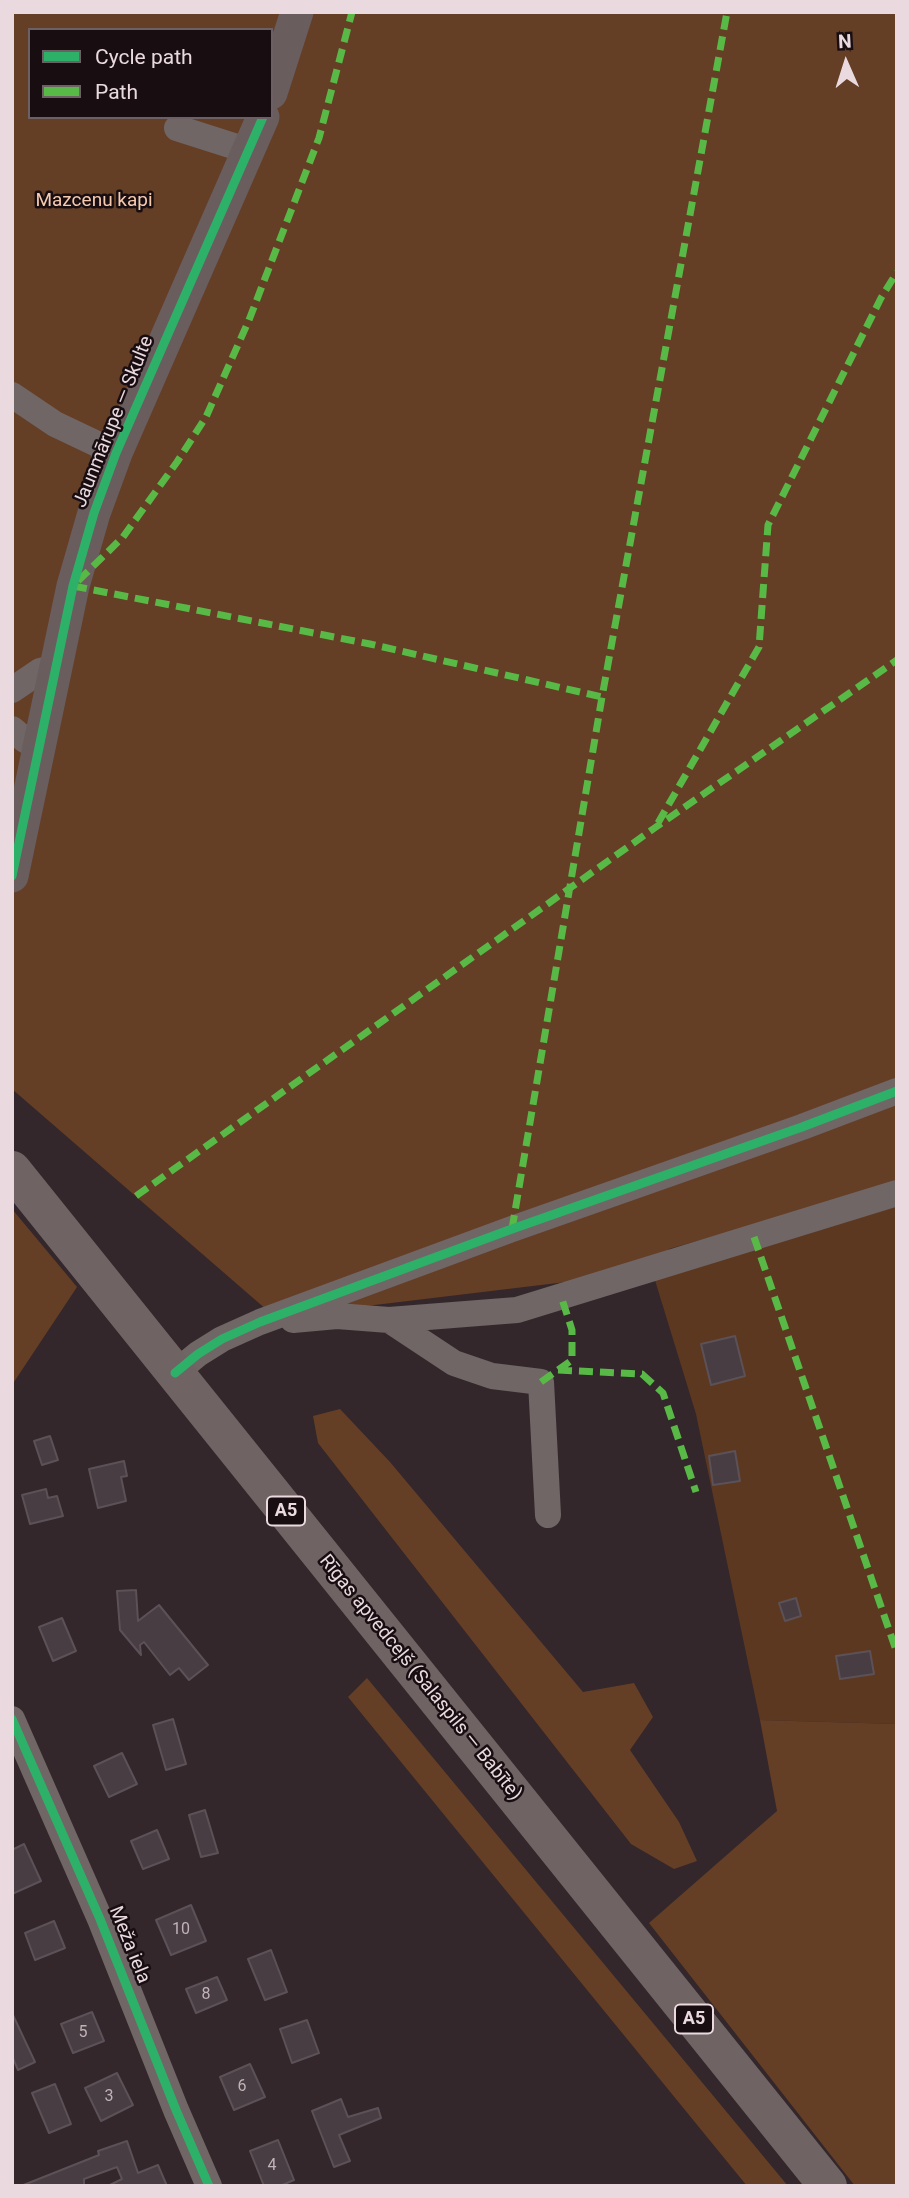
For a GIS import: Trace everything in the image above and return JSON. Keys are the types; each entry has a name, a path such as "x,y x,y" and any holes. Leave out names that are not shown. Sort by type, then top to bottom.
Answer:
{"highway":[{"name":"Rīgas apvedceļš (Salaspils — Babīte)","path":"12,1170 828,2186"}],"main road":[{"path":"273,87 297,12"},
{"name":"Jaunmārupe — Skulte","path":"12,876 25,738 55,667 73,586 94,513 116,453 262,119"}],"street":[{"path":"177,128 248,151"},
{"path":"12,395 55,424 116,453"},
{"path":"12,690 40,671 55,667"},
{"path":"175,1373 222,1339 260,1322 897,1091"},
{"path":"260,1322 337,1316 389,1320 517,1310 897,1193"},
{"path":"389,1320 454,1363 492,1376 541,1382 548,1515"},
{"name":"Meža iela","path":"12,1719 100,1919 209,2186"}],"shaded area":[{"path":"897,1193 897,1724 760,1720 696,1414 654,1277"}],"green space":[{"name":"Mazcenu kapi","path":"12,12 897,12 897,1184 669,1249 649,1272 275,1317 12,1089"},
{"path":"12,1209 77,1287 12,1385"},
{"path":"340,1409 390,1462 583,1692 634,1683 653,1717 630,1750 679,1822 697,1861 674,1869 631,1844 318,1443 313,1416"},
{"path":"367,1678 788,2186 747,2186 348,1697"},
{"path":"760,1720 897,1724 897,2186 855,2186 649,1923 777,1811"}],"building":[{"path":"735,1336 745,1376 711,1385 701,1344"},
{"path":"50,1436 58,1460 42,1465 34,1441"},
{"path":"735,1451 740,1481 713,1485 709,1456"},
{"path":"124,1461 127,1476 121,1477 126,1501 98,1508 89,1469"},
{"path":"46,1489 48,1498 57,1496 63,1516 30,1524 22,1495"},
{"path":"136,1590 138,1621 159,1605 208,1665 189,1680 179,1668 170,1675 144,1642 140,1645 141,1655 120,1630 117,1591"},
{"path":"796,1598 801,1616 785,1621 779,1603"},
{"path":"62,1618 76,1651 53,1661 39,1627"},
{"path":"870,1651 874,1674 840,1679 836,1656"},
{"path":"173,1719 186,1764 166,1770 153,1725"},
{"path":"122,1753 137,1784 109,1797 94,1766"},
{"path":"205,1810 218,1853 201,1857 189,1815"},
{"path":"157,1830 169,1859 143,1869 131,1841"},
{"path":"24,1844 41,1881 12,1894 12,1850"},
{"path":"191,1905 206,1941 171,1955 156,1920"},
{"path":"54,1921 65,1948 35,1960 25,1933"},
{"path":"271,1950 287,1992 265,2000 248,1959"},
{"path":"217,1977 227,2000 196,2013 186,1989"},
{"path":"92,2012 104,2041 73,2053 61,2024"},
{"path":"12,2013 35,2062 18,2070 12,2056"},
{"path":"307,2020 319,2053 292,2063 280,2029"},
{"path":"250,2064 265,2097 234,2110 220,2077"},
{"path":"117,2073 133,2105 101,2121 85,2088"},
{"path":"55,2084 71,2124 49,2133 32,2093"},
{"path":"341,2099 348,2117 378,2108 381,2118 339,2135 350,2161 334,2167 312,2111"},
{"path":"278,2140 294,2180 280,2186 264,2186 250,2151"},
{"path":"127,2141 138,2173 158,2165 167,2186 108,2186 122,2179 117,2167 84,2179 84,2186 21,2186 99,2155 98,2151"}],"marked path":[{"path":"78,581 123,537 206,417 249,320 319,138 352,12"},
{"path":"512,1229 602,697 727,12"},
{"path":"658,823 759,647 768,525 881,298 897,272"},
{"path":"73,586 370,644 602,697"},
{"path":"136,1196 656,827 897,660"},
{"path":"754,1237 897,1653"},
{"path":"541,1382 572,1360 572,1330 561,1296"},
{"path":"558,1370 642,1374 663,1393 696,1492"}],"cycle path":[{"path":"12,876 73,586 94,513 116,453 262,119"},
{"path":"175,1373 222,1339 260,1322 897,1091"},
{"path":"12,1719 100,1919 209,2186"}]}
